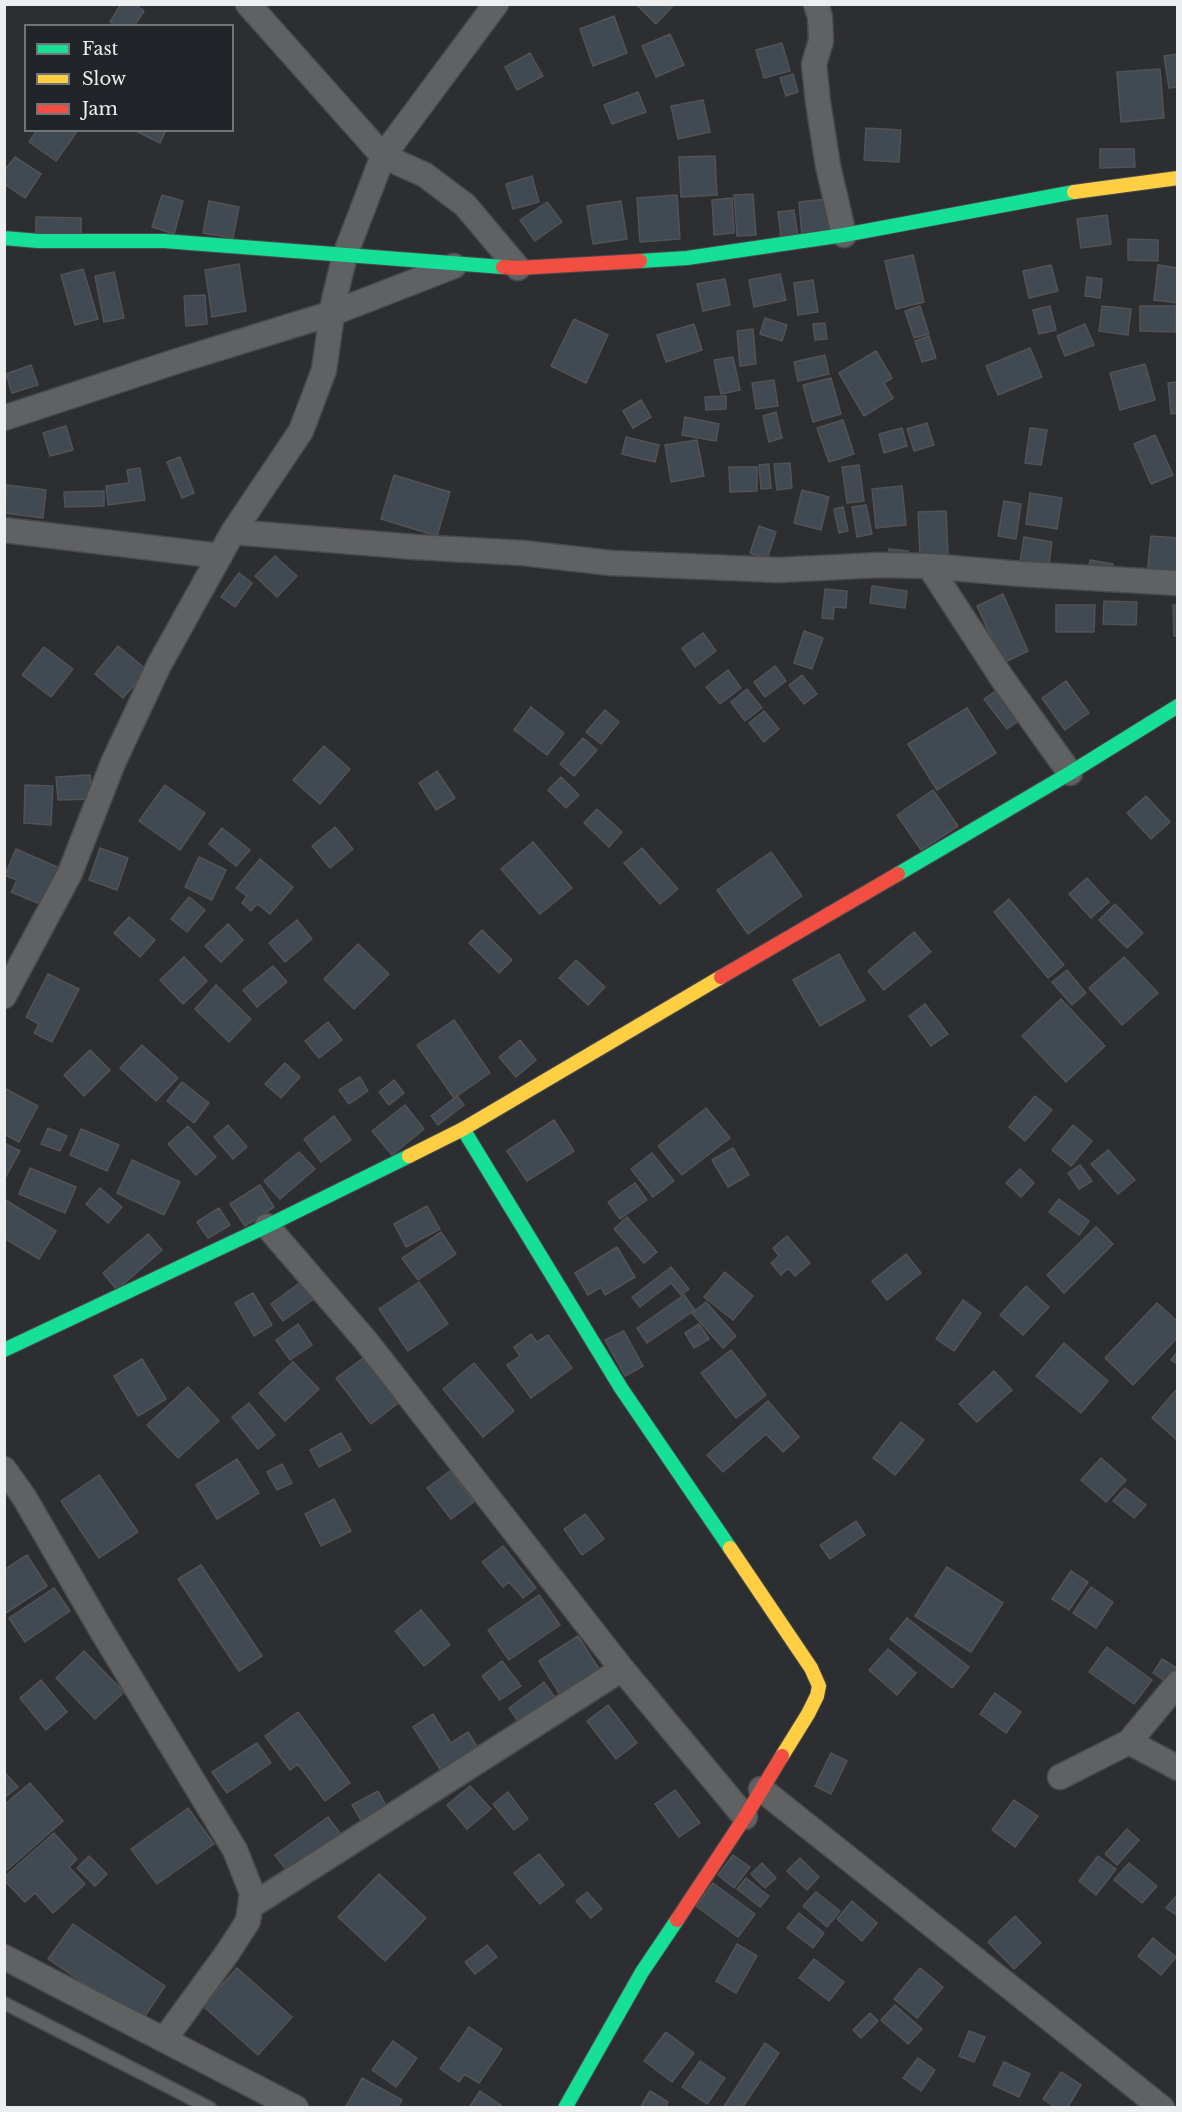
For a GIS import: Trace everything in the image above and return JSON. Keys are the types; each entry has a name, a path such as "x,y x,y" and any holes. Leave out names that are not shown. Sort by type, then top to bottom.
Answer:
{"street":[{"path":"248,4 383,156 425,176 465,205 518,268"},
{"path":"4,996 70,873 113,763 159,665 233,532 301,431 324,370 345,255 383,156 496,4"},
{"path":"816,4 820,17 821,41 814,64 818,102 828,166 844,235"},
{"path":"4,238 38,241 164,240 518,268 687,258 844,235 1102,188 1178,178"},
{"path":"4,418 333,313 459,264"},
{"path":"4,530 220,556"},
{"path":"233,532 415,547 523,553 611,563 778,570 880,565 929,566 1178,583"},
{"path":"929,566 1002,678 1070,773"},
{"path":"4,1350 267,1226 464,1129 1070,773 1178,706"},
{"path":"464,1129 621,1388 817,1678 819,1686 817,1696 745,1817 642,1972 565,2108"},
{"path":"267,1226 366,1341 622,1669 745,1817"},
{"path":"4,1469 24,1497 103,1633 235,1850 252,1893 248,1921 164,2040"},
{"path":"251,1906 622,1669"},
{"path":"1060,1777 1129,1742 1178,1683"},
{"path":"1129,1742 1178,1768"},
{"path":"761,1789 1162,2108"},
{"path":"4,1957 296,2108"}],"lane":[{"path":"4,2003 210,2108"}],"building":[{"path":"121,4 135,4 144,11 135,24 110,22"},
{"path":"636,4 669,4 672,7 656,24"},
{"path":"614,16 627,53 593,66 580,29"},
{"path":"670,34 684,65 656,77 642,46"},
{"path":"782,43 790,71 764,78 756,50"},
{"path":"530,53 543,76 517,90 505,67"},
{"path":"1178,54 1178,87 1169,88 1164,56"},
{"path":"1160,69 1164,118 1121,122 1117,72"},
{"path":"793,74 798,92 786,96 780,78"},
{"path":"638,92 646,112 612,124 604,105"},
{"path":"703,100 710,132 678,139 671,106"},
{"path":"866,128 901,130 899,162 864,160"},
{"path":"36,132 76,133 56,161 29,142"},
{"path":"138,132 165,132 160,143"},
{"path":"1100,149 1134,149 1135,167 1100,168"},
{"path":"715,156 717,195 681,197 679,157"},
{"path":"15,157 41,174 25,198 4,184 4,171"},
{"path":"532,176 539,202 513,209 506,184"},
{"path":"753,194 756,235 737,236 734,195"},
{"path":"162,195 183,201 174,234 152,227"},
{"path":"677,195 680,239 640,242 637,198"},
{"path":"732,198 734,233 714,235 712,200"},
{"path":"827,199 830,234 802,236 799,202"},
{"path":"209,201 239,207 233,238 203,233"},
{"path":"621,201 627,239 593,244 587,206"},
{"path":"547,202 562,222 535,241 520,220"},
{"path":"794,210 798,237 781,239 778,212"},
{"path":"1107,215 1111,244 1081,248 1077,219"},
{"path":"36,217 81,218 81,237 36,236"},
{"path":"1128,239 1158,240 1158,261 1128,260"},
{"path":"913,255 924,302 896,309 885,261"},
{"path":"239,264 246,311 212,317 205,270"},
{"path":"1051,265 1058,291 1029,298 1023,271"},
{"path":"1158,265 1178,268 1178,303 1154,300"},
{"path":"83,269 98,319 75,325 61,275"},
{"path":"114,272 124,318 104,322 95,276"},
{"path":"780,274 786,300 754,307 749,280"},
{"path":"1087,277 1102,279 1100,298 1085,296"},
{"path":"725,279 730,305 703,311 697,284"},
{"path":"813,280 818,312 798,315 794,283"},
{"path":"205,295 207,324 186,326 184,296"},
{"path":"920,306 929,334 914,338 905,311"},
{"path":"1050,306 1056,330 1039,334 1033,310"},
{"path":"1102,306 1131,309 1128,335 1099,331"},
{"path":"1140,306 1176,306 1176,332 1140,331"},
{"path":"765,318 787,325 782,341 760,334"},
{"path":"574,319 608,335 586,383 551,366"},
{"path":"825,323 827,339 815,340 813,324"},
{"path":"694,324 702,350 666,362 657,335"},
{"path":"1085,324 1094,345 1065,356 1057,336"},
{"path":"753,329 756,364 740,366 737,331"},
{"path":"929,336 936,358 922,362 915,341"},
{"path":"1030,348 1042,377 998,395 986,366"},
{"path":"876,351 892,378 884,383 893,398 864,416 839,373"},
{"path":"825,355 829,374 798,381 794,362"},
{"path":"733,357 740,390 721,394 714,360"},
{"path":"1145,364 1155,400 1120,410 1110,373"},
{"path":"31,365 38,385 12,393 6,374"},
{"path":"831,378 841,414 813,422 803,385"},
{"path":"774,380 778,406 756,409 752,383"},
{"path":"1178,382 1178,413 1171,414 1168,383"},
{"path":"726,396 726,409 706,410 705,397"},
{"path":"641,400 651,417 633,428 623,411"},
{"path":"776,412 782,438 769,442 763,416"},
{"path":"685,417 719,424 716,441 682,435"},
{"path":"843,420 854,454 829,462 817,428"},
{"path":"927,423 934,445 914,451 907,429"},
{"path":"66,426 73,450 50,456 43,433"},
{"path":"902,428 907,446 884,453 879,434"},
{"path":"1030,428 1047,430 1041,465 1025,463"},
{"path":"1155,435 1173,475 1151,484 1134,444"},
{"path":"626,437 659,445 655,462 622,454"},
{"path":"697,440 704,476 671,482 665,445"},
{"path":"180,457 194,493 182,498 167,462"},
{"path":"790,463 792,488 777,490 774,464"},
{"path":"769,464 771,488 761,489 759,465"},
{"path":"859,465 864,501 847,503 842,467"},
{"path":"729,467 757,467 757,491 730,492"},
{"path":"140,468 145,500 108,505 106,486 129,483 127,470"},
{"path":"394,475 450,492 437,536 381,519"},
{"path":"7,485 46,490 43,518 4,513"},
{"path":"902,486 906,525 876,528 872,489"},
{"path":"802,490 829,497 821,530 794,523"},
{"path":"104,491 104,506 65,507 64,492"},
{"path":"1030,493 1062,498 1057,529 1026,524"},
{"path":"1004,501 1021,504 1016,539 998,536"},
{"path":"866,505 872,534 857,537 852,507"},
{"path":"843,507 848,531 839,533 834,509"},
{"path":"946,511 948,554 920,555 918,512"},
{"path":"759,526 776,532 767,559 750,553"},
{"path":"1151,536 1178,538 1178,578 1147,576"},
{"path":"1024,537 1052,542 1046,585 1017,581"},
{"path":"889,549 908,551 906,570 888,568"},
{"path":"275,556 297,576 277,597 255,576"},
{"path":"1090,560 1113,564 1109,587 1086,583"},
{"path":"239,573 252,583 235,607 221,597"},
{"path":"872,586 907,591 905,608 870,603"},
{"path":"825,589 847,591 846,608 834,607 833,619 822,618"},
{"path":"1003,594 1028,651 1003,663 977,606"},
{"path":"1104,601 1137,602 1136,625 1103,624"},
{"path":"1056,605 1095,605 1094,632 1056,632"},
{"path":"1173,605 1178,605 1178,636 1174,636"},
{"path":"804,631 823,638 812,669 794,663"},
{"path":"703,633 716,651 695,667 682,648"},
{"path":"118,646 147,670 123,698 95,674"},
{"path":"44,647 73,669 51,697 22,675"},
{"path":"775,666 786,681 765,697 754,682"},
{"path":"728,670 741,688 720,704 706,687"},
{"path":"802,675 817,694 804,704 789,685"},
{"path":"1066,681 1089,713 1065,730 1042,698"},
{"path":"747,689 762,708 745,721 731,702"},
{"path":"997,690 1020,720 1007,729 984,699"},
{"path":"531,707 564,733 547,755 514,730"},
{"path":"967,708 996,753 937,790 908,744"},
{"path":"605,710 619,722 601,744 586,732"},
{"path":"764,711 779,729 764,742 749,723"},
{"path":"583,738 597,750 574,776 560,764"},
{"path":"324,746 350,769 320,804 293,780"},
{"path":"437,771 455,798 436,810 419,783"},
{"path":"90,775 92,799 58,800 56,777"},
{"path":"561,777 579,795 566,808 548,790"},
{"path":"25,785 53,786 51,825 24,823"},
{"path":"165,785 205,813 180,850 139,821"},
{"path":"933,790 958,826 921,850 897,815"},
{"path":"1146,796 1170,822 1151,839 1127,813"},
{"path":"597,809 622,832 609,847 584,823"},
{"path":"335,827 353,849 330,868 312,846"},
{"path":"222,828 250,850 236,866 209,844"},
{"path":"533,842 572,888 540,914 501,869"},
{"path":"100,848 128,858 117,890 89,880"},
{"path":"642,848 678,889 660,904 624,863"},
{"path":"16,849 62,869 45,906 11,892 17,880 5,875"},
{"path":"771,852 802,896 748,934 717,890"},
{"path":"199,857 226,870 212,900 185,887"},
{"path":"260,859 293,887 270,914 257,904 251,911 242,903 247,896 236,888"},
{"path":"1087,878 1109,902 1091,918 1069,894"},
{"path":"189,897 205,910 187,932 171,919"},
{"path":"1009,899 1064,965 1048,978 994,912"},
{"path":"1115,904 1143,933 1127,948 1099,920"},
{"path":"129,917 155,940 140,957 114,933"},
{"path":"297,920 312,939 285,962 269,943"},
{"path":"228,924 243,940 221,962 205,946"},
{"path":"482,930 512,960 499,973 469,943"},
{"path":"914,932 931,952 884,990 868,971"},
{"path":"358,944 389,974 354,1009 324,979"},
{"path":"839,954 865,1000 820,1026 793,980"},
{"path":"184,957 207,981 183,1004 160,980"},
{"path":"1124,957 1158,993 1122,1025 1089,988"},
{"path":"576,960 605,987 588,1005 559,978"},
{"path":"273,966 287,982 257,1007 243,990"},
{"path":"1067,970 1086,993 1072,1005 1052,982"},
{"path":"48,974 79,989 52,1042 34,1033 39,1024 26,1017"},
{"path":"216,985 251,1019 229,1042 195,1009"},
{"path":"1061,999 1105,1046 1066,1082 1022,1036"},
{"path":"925,1004 948,1034 931,1046 909,1016"},
{"path":"454,1020 490,1073 454,1098 417,1045"},
{"path":"328,1022 342,1040 319,1058 305,1041"},
{"path":"520,1040 536,1060 516,1077 499,1057"},
{"path":"142,1045 178,1078 156,1101 120,1068"},
{"path":"90,1050 110,1070 84,1096 64,1075"},
{"path":"285,1063 300,1077 281,1098 265,1084"},
{"path":"360,1077 368,1091 349,1104 339,1090"},
{"path":"394,1080 404,1093 389,1105 379,1092"},
{"path":"182,1082 209,1103 194,1123 167,1101"},
{"path":"4,1088 38,1106 19,1142 4,1134"},
{"path":"457,1096 464,1105 438,1125 431,1116"},
{"path":"1035,1096 1052,1110 1025,1141 1009,1127"},
{"path":"405,1105 424,1129 392,1155 372,1131"},
{"path":"706,1108 730,1138 682,1175 658,1146"},
{"path":"334,1116 351,1140 321,1162 304,1139"},
{"path":"554,1120 574,1151 527,1181 507,1151"},
{"path":"228,1125 247,1147 233,1159 214,1137"},
{"path":"1073,1125 1092,1141 1071,1166 1052,1150"},
{"path":"188,1126 216,1157 196,1175 168,1144"},
{"path":"48,1128 67,1136 60,1151 41,1144"},
{"path":"81,1129 119,1145 107,1171 70,1155"},
{"path":"4,1143 20,1151 4,1180"},
{"path":"733,1148 749,1175 728,1187 712,1160"},
{"path":"1108,1150 1135,1180 1118,1194 1091,1164"},
{"path":"299,1152 315,1169 280,1199 264,1181"},
{"path":"652,1153 674,1181 653,1197 631,1169"},
{"path":"132,1160 180,1182 164,1215 117,1193"},
{"path":"1080,1165 1092,1181 1079,1189 1068,1173"},
{"path":"30,1168 76,1187 65,1213 19,1194"},
{"path":"1020,1169 1034,1183 1021,1197 1006,1183"},
{"path":"635,1183 647,1200 620,1219 608,1202"},
{"path":"260,1185 274,1207 245,1226 230,1204"},
{"path":"100,1188 122,1207 108,1223 86,1204"},
{"path":"4,1199 56,1231 39,1259 4,1238"},
{"path":"1059,1199 1089,1221 1079,1235 1049,1212"},
{"path":"427,1206 440,1229 406,1247 394,1224"},
{"path":"219,1208 230,1225 208,1238 197,1222"},
{"path":"627,1217 657,1252 644,1263 614,1229"},
{"path":"1096,1227 1113,1244 1064,1293 1047,1275"},
{"path":"441,1232 456,1254 418,1280 402,1258"},
{"path":"148,1234 162,1250 117,1290 103,1273"},
{"path":"787,1236 810,1263 795,1276 788,1268 781,1275 771,1263 779,1256 773,1248"},
{"path":"617,1247 635,1277 605,1295 601,1287 588,1295 575,1273"},
{"path":"906,1254 921,1273 887,1300 872,1281"},
{"path":"671,1267 689,1289 681,1295 671,1283 640,1307 632,1297"},
{"path":"725,1272 753,1296 733,1320 704,1297"},
{"path":"302,1281 315,1298 283,1321 271,1304"},
{"path":"419,1282 448,1324 408,1351 379,1309"},
{"path":"1026,1286 1049,1307 1023,1335 1000,1315"},
{"path":"253,1293 272,1325 254,1336 235,1303"},
{"path":"684,1295 695,1310 647,1343 637,1328"},
{"path":"963,1300 981,1313 954,1351 936,1339"},
{"path":"706,1302 736,1336 723,1348 692,1313"},
{"path":"1157,1303 1178,1322 1178,1337 1133,1385 1105,1358"},
{"path":"298,1324 312,1345 290,1360 276,1340"},
{"path":"699,1324 709,1339 694,1348 685,1333"},
{"path":"624,1331 643,1366 625,1376 605,1340"},
{"path":"531,1334 537,1342 548,1335 572,1368 531,1398 507,1365 520,1356 514,1347"},
{"path":"1064,1343 1108,1381 1081,1413 1036,1376"},
{"path":"731,1350 766,1395 736,1418 701,1373"},
{"path":"1178,1351 1178,1364 1171,1360"},
{"path":"366,1356 401,1401 371,1424 336,1378"},
{"path":"142,1359 166,1399 138,1416 114,1376"},
{"path":"293,1362 319,1389 285,1421 259,1393"},
{"path":"474,1363 514,1411 483,1437 443,1389"},
{"path":"994,1371 1012,1390 977,1422 959,1404"},
{"path":"188,1387 219,1421 178,1458 147,1425"},
{"path":"1176,1390 1178,1391 1177,1440 1152,1418"},
{"path":"768,1401 799,1437 783,1452 766,1434 723,1472 707,1455"},
{"path":"249,1403 275,1435 258,1449 232,1417"},
{"path":"901,1422 924,1440 895,1475 873,1458"},
{"path":"341,1433 351,1450 319,1467 310,1450"},
{"path":"1101,1458 1126,1480 1106,1502 1081,1480"},
{"path":"237,1459 259,1493 217,1519 196,1485"},
{"path":"282,1464 292,1483 277,1490 267,1472"},
{"path":"450,1471 474,1502 451,1519 427,1488"},
{"path":"99,1475 138,1532 99,1558 61,1501"},
{"path":"1125,1488 1146,1505 1134,1518 1113,1501"},
{"path":"334,1499 351,1531 321,1546 305,1514"},
{"path":"585,1514 604,1539 582,1555 564,1529"},
{"path":"856,1521 865,1535 830,1559 820,1545"},
{"path":"503,1546 536,1588 523,1598 509,1582 503,1587 482,1562"},
{"path":"27,1555 47,1586 4,1614 4,1570"},
{"path":"201,1565 262,1656 239,1671 178,1579"},
{"path":"947,1567 1003,1603 971,1652 915,1616"},
{"path":"1071,1571 1088,1582 1069,1610 1052,1599"},
{"path":"1091,1587 1113,1602 1096,1628 1073,1613"},
{"path":"54,1588 70,1611 25,1642 9,1618"},
{"path":"539,1595 560,1625 509,1660 488,1630"},
{"path":"421,1610 450,1645 424,1666 395,1631"},
{"path":"907,1618 969,1667 952,1688 890,1639"},
{"path":"578,1636 603,1675 563,1699 539,1661"},
{"path":"1107,1647 1152,1680 1134,1704 1089,1672"},
{"path":"888,1649 916,1673 897,1695 869,1670"},
{"path":"84,1651 124,1692 95,1719 56,1678"},
{"path":"1162,1659 1178,1669 1178,1690 1153,1673"},
{"path":"502,1661 521,1686 500,1700 482,1676"},
{"path":"41,1680 67,1712 46,1730 20,1698"},
{"path":"544,1682 558,1702 522,1727 509,1708"},
{"path":"995,1693 1021,1712 1006,1733 980,1714"},
{"path":"608,1705 637,1743 616,1759 587,1721"},
{"path":"298,1712 350,1783 325,1801 298,1764 290,1770 265,1736"},
{"path":"433,1714 451,1743 468,1732 481,1753 444,1775 413,1727"},
{"path":"257,1743 271,1763 227,1793 212,1772"},
{"path":"831,1753 847,1761 831,1794 815,1786"},
{"path":"6,1774 18,1787 4,1798 4,1776"},
{"path":"30,1783 63,1821 7,1870 4,1867 4,1805"},
{"path":"470,1786 491,1809 467,1829 447,1805"},
{"path":"675,1790 700,1823 679,1837 655,1804"},
{"path":"378,1791 389,1811 364,1825 352,1805"},
{"path":"508,1792 528,1819 514,1830 493,1804"},
{"path":"1014,1800 1038,1816 1015,1847 992,1830"},
{"path":"188,1808 214,1844 157,1884 131,1849"},
{"path":"328,1817 342,1836 290,1875 275,1855"},
{"path":"1127,1829 1139,1840 1117,1865 1105,1854"},
{"path":"54,1833 77,1859 69,1867 85,1884 53,1913 35,1893 25,1902 4,1880 4,1877"},
{"path":"539,1854 564,1885 540,1904 514,1873"},
{"path":"733,1855 750,1867 734,1888 718,1875"},
{"path":"89,1856 107,1874 95,1886 77,1868"},
{"path":"1098,1856 1116,1869 1096,1895 1079,1881"},
{"path":"800,1858 819,1877 807,1890 787,1871"},
{"path":"762,1863 776,1878 765,1888 751,1874"},
{"path":"1129,1863 1157,1886 1142,1903 1114,1880"},
{"path":"379,1874 426,1918 385,1961 338,1917"},
{"path":"746,1878 769,1896 760,1907 737,1889"},
{"path":"713,1883 755,1914 738,1937 696,1906"},
{"path":"587,1892 602,1909 591,1918 576,1901"},
{"path":"816,1892 840,1911 827,1927 803,1906"},
{"path":"1178,1894 1178,1916 1166,1908"},
{"path":"852,1901 877,1923 862,1941 837,1919"},
{"path":"799,1913 824,1933 813,1948 787,1928"},
{"path":"1015,1916 1041,1943 1014,1969 988,1942"},
{"path":"73,1924 165,1986 141,2022 48,1959"},
{"path":"1153,1938 1176,1957 1161,1975 1138,1956"},
{"path":"737,1944 757,1956 736,1993 716,1981"},
{"path":"487,1945 497,1957 475,1974 465,1962"},
{"path":"814,1959 844,1982 829,2001 799,1978"},
{"path":"237,1968 292,2017 258,2055 203,2006"},
{"path":"920,1968 943,1987 917,2018 894,1999"},
{"path":"895,2005 922,2029 908,2044 881,2020"},
{"path":"870,2013 878,2021 861,2038 853,2030"},
{"path":"469,2027 502,2049 479,2083 464,2074 459,2082 440,2069"},
{"path":"969,2031 985,2037 974,2062 959,2056"},
{"path":"666,2032 694,2053 672,2082 644,2061"},
{"path":"393,2041 417,2058 396,2087 372,2070"},
{"path":"765,2043 779,2053 742,2108 723,2108"},
{"path":"918,2058 935,2070 921,2091 903,2078"},
{"path":"700,2061 725,2078 707,2104 682,2087"},
{"path":"1004,2062 1030,2074 1019,2097 993,2085"},
{"path":"1061,2072 1081,2085 1067,2108 1056,2108 1043,2099"},
{"path":"362,2078 402,2100 398,2108 345,2108"},
{"path":"480,2091 501,2105 499,2108 469,2108"},
{"path":"650,2091 668,2102 665,2108 640,2108"}],"traffic: fast":[{"path":"640,261 687,258 844,235 1074,192"},
{"path":"4,238 38,241 164,241 503,267"},
{"path":"898,874 1070,773 1178,706"},
{"path":"463,1129 621,1388 730,1548"},
{"path":"4,1350 409,1156"},
{"path":"565,2108 642,1972 677,1920"}],"traffic: slow":[{"path":"1074,192 1178,178"},
{"path":"409,1156 463,1129 721,977"},
{"path":"730,1548 811,1668 819,1686 808,1714 782,1756"}],"traffic: jam":[{"path":"503,267 640,261"},
{"path":"721,977 898,874"},
{"path":"677,1920 782,1756"}]}
